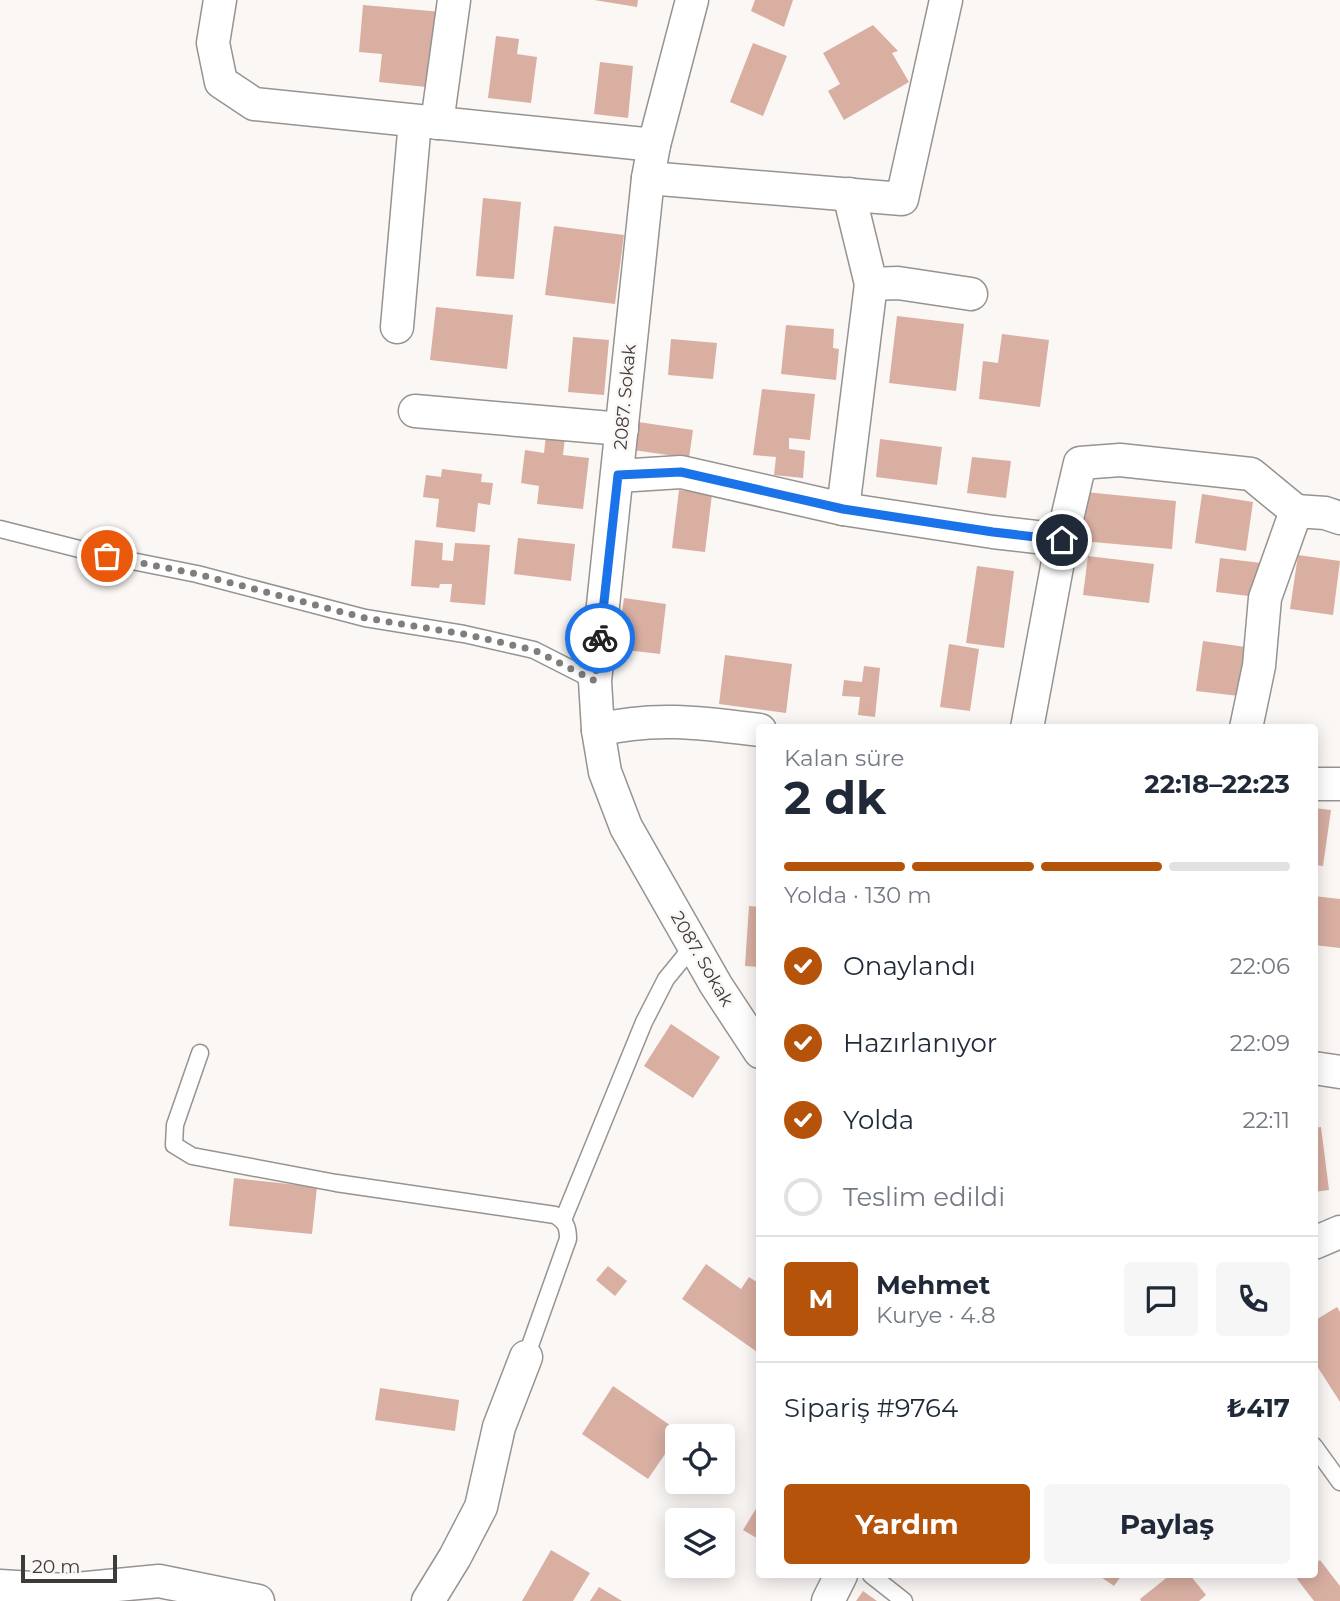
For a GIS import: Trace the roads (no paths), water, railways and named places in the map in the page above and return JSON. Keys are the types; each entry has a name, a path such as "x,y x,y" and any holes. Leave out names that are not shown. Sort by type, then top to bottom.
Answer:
{"street":[{"path":"220,0 213,43 220,82 254,104 654,145"},
{"path":"397,327 426,122 454,0"},
{"name":"2087. Sokak","path":"692,0 648,178 595,681 604,772 626,827 693,946 756,1046"},
{"path":"648,178 902,199 946,0"},
{"path":"843,509 872,284 849,194"},
{"path":"872,284 898,283 971,294"},
{"path":"415,411 622,429"},
{"path":"1028,724 1062,540 1080,463 1120,460 1251,474 1296,511 1325,513 1340,518"},
{"path":"618,475 681,472 843,509 1062,540"},
{"path":"1247,724 1259,666 1265,598 1296,511"},
{"path":"598,730 627,723 684,720 756,729"},
{"path":"1318,784 1340,785"},
{"path":"1318,1069 1340,1072"},
{"path":"1318,1241 1340,1232"},
{"path":"428,1601 481,1507 499,1427 526,1357"},
{"path":"828,1601 840,1578"},
{"path":"0,1586 162,1591 258,1601"}],"lane":[{"path":"0,529 107,556 223,580 365,618 464,634 534,650 595,681"},
{"path":"563,1220 644,1022 666,979 693,946"},
{"path":"200,1053 175,1125 174,1145 192,1156 336,1183 555,1215 563,1220 568,1226 569,1239 526,1357"},
{"path":"1318,1452 1340,1482"},
{"path":"875,1578 904,1601"}]}
